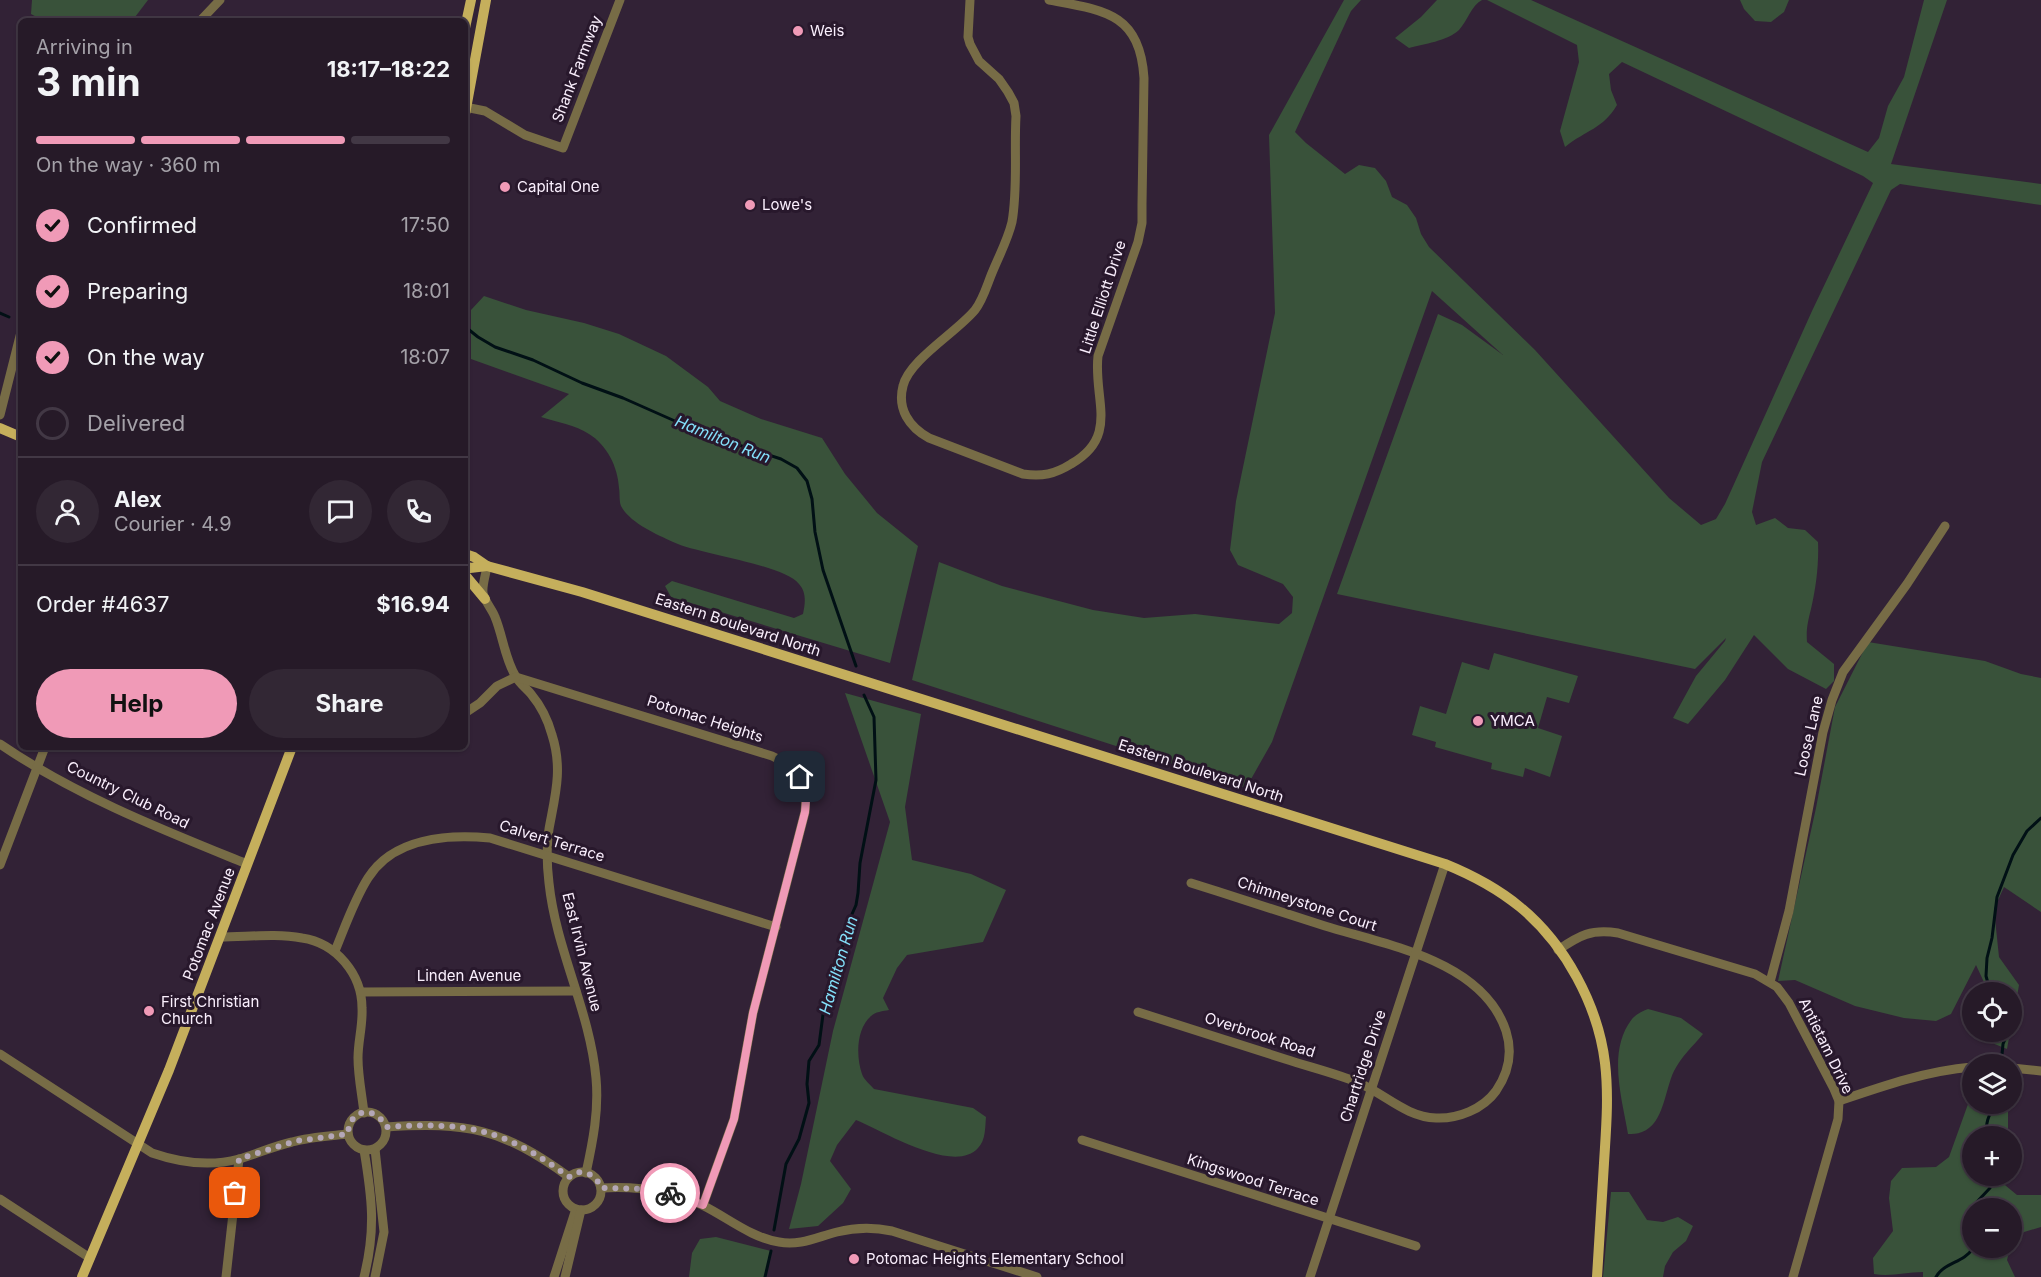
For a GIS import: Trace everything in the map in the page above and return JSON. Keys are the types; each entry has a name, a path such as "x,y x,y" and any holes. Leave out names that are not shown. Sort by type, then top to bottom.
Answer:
{"main road":[{"path":"467,18 471,0"},
{"path":"468,94 486,0"},
{"path":"0,428 18,436"},
{"name":"Eastern Boulevard North","path":"468,555 487,566 582,592 1445,864 1495,889 1520,907 1544,931 1575,973 1589,1003 1599,1033 1605,1062 1607,1112 1597,1277"},
{"name":"Eastern Boulevard North","path":"468,567 487,566"},
{"path":"468,579 485,599"},
{"name":"Potomac Avenue","path":"82,1277 138,1144 291,750"}],"street":[{"path":"203,18 220,0"},
{"name":"Shank Farmway","path":"468,110 485,111 525,135 563,148 620,0"},
{"name":"Little Elliott Drive","path":"970,0 969,44 979,61 999,79 1014,103 1016,116 1014,207 1011,223 980,302 968,317 912,369 903,383 902,406 910,424 929,438 1023,474 1038,476 1060,471 1077,461 1096,443 1101,424 1096,370 1098,356 1138,242 1142,223 1144,78 1143,61 1135,39 1128,28 1106,12 1049,0"},
{"path":"0,415 18,344"},
{"name":"Loose Lane","path":"1770,982 1789,912 1821,743 1832,700 1843,672 1908,584 1945,526"},
{"path":"468,711 497,686 516,677 495,617 485,599 483,591 487,566"},
{"name":"East Irvin Avenue","path":"516,677 544,713 557,756 556,800 549,830 547,855 549,886 596,1077 597,1113 594,1140 586,1173"},
{"name":"Potomac Heights","path":"516,677 772,756 793,768 804,788 806,800 753,1013 734,1119 703,1205"},
{"name":"Country Club Road","path":"0,744 37,767 131,815 248,864"},
{"path":"0,865 44,750"},
{"name":"Calvert Terrace","path":"335,951 359,895 379,865 393,853 410,845 449,837 490,838 776,927"},
{"name":"Chartridge Drive","path":"1310,1277 1445,864"},
{"name":"Chimneystone Court","path":"1191,883 1414,954"},
{"name":"Antietam Drive","path":"1558,950 1589,932 1618,933 1743,971 1770,982 1784,994 1839,1101 1839,1119 1793,1277"},
{"path":"220,937 305,938 335,951 346,963 361,992 363,1010 358,1059 364,1113"},
{"path":"1371,1089 1405,1110 1421,1116 1451,1117 1465,1114 1492,1095 1508,1069 1510,1053 1508,1037 1503,1021 1494,1006 1466,978 1451,969 1414,954"},
{"name":"Linden Avenue","path":"361,992 576,991"},
{"name":"Overbrook Road","path":"1138,1012 1359,1083 1371,1089"},
{"path":"0,1054 152,1153 185,1162 202,1164 239,1159 296,1141 348,1134"},
{"path":"1839,1101 1906,1078 1962,1068"},
{"path":"2022,1069 2041,1071"},
{"path":"364,1113 377,1115 386,1127 386,1136 382,1144 375,1149 357,1148 351,1142 348,1134 351,1120 364,1113"},
{"path":"386,1127 445,1125 492,1133 541,1157 569,1177"},
{"name":"Kingswood Terrace","path":"1082,1140 1416,1246"},
{"path":"375,1149 384,1232 375,1277"},
{"path":"364,1150 373,1214 370,1248 364,1277"},
{"path":"226,1277 239,1159"},
{"path":"586,1173 598,1181 601,1188 600,1196 596,1204 589,1209 578,1210 570,1206 563,1195 563,1189 569,1177 586,1173"},
{"path":"601,1188 649,1189 669,1193 703,1205 729,1221 777,1242 794,1243 835,1232 874,1227 1037,1277"},
{"path":"0,1199 90,1258"},
{"path":"554,1277 578,1210"},
{"path":"565,1277 578,1210"}],"green space":[{"path":"32,0 148,0 134,18 38,18 31,14"},
{"path":"1344,0 1361,0 1351,11 1295,132 1345,174 1359,165 1375,168 1386,181 1392,197 1407,205 1416,218 1421,234 1429,247 1535,350 1669,498 1701,525 1716,519 1725,504 1812,311 1873,183 1863,176 1622,62 1609,74 1611,90 1617,105 1612,113 1600,124 1565,147 1560,131 1579,62 1577,45 1487,0 1531,0 1868,152 1879,138 1888,106 1904,77 1924,0 1947,0 1891,164 2041,184 2041,205 1900,184 1891,190 1762,462 1752,512 1756,525 1775,518 1788,528 1805,530 1818,542 1817,576 1807,625 1807,642 1834,664 1834,681 1826,689 1788,669 1754,635 1725,680 1688,724 1673,718 1696,676 1726,638 1695,669 1337,594 1438,314 1462,325 1503,355 1432,291 1272,742 1246,788 912,680 939,562 1002,586 1093,610 1144,618 1195,614 1279,624 1292,613 1293,597 1283,584 1238,565 1230,550 1236,501 1275,313 1269,135"},
{"path":"1437,0 1482,0 1475,6 1459,30 1448,37 1409,48 1395,38 1421,17"},
{"path":"1740,0 1789,0 1784,12 1771,22 1755,21 1744,9"},
{"path":"484,296 526,310 584,323 619,334 666,356 708,387 720,401 761,419 822,438 845,474 877,513 918,546 890,663 671,597 665,586 672,581 794,618 803,614 805,602 802,587 790,577 759,565 686,547 644,527 631,518 621,506 616,472 601,444 578,428 541,417 569,394 471,359 471,310"},
{"path":"1868,642 1985,661 2021,674 2041,678 2041,912 2004,887 1994,909 1999,957 2017,982 1984,982 1976,965 1967,982 1962,982 1962,992 1951,1014 1936,1021 1904,1018 1855,1006 1795,980 1778,981 1816,808 1835,707"},
{"name":"YMCA","path":"1494,653 1578,676 1569,703 1547,697 1538,728 1562,736 1550,777 1525,768 1523,777 1491,769 1492,763 1435,747 1436,742 1412,735 1420,706 1446,714 1462,662 1489,670"},
{"path":"845,693 921,714 905,807 912,860 971,874 1006,890 983,942 907,955 897,968 883,998 889,1010 873,1015 862,1028 858,1052 862,1074 874,1089 973,1108 986,1117 985,1129 978,1148 967,1155 953,1157 918,1148 856,1120 837,1145 830,1161 851,1189 843,1203 818,1226 789,1229 801,1184 833,1031 890,822"},
{"path":"1648,1009 1681,1018 1703,1034 1674,1071 1655,1122 1642,1132 1628,1134 1618,1075 1620,1045 1624,1032 1632,1019"},
{"path":"1990,1042 2008,1042 2007,1049"},
{"path":"1964,1114 2008,1114 2008,1126 1962,1126 1962,1186 2006,1186 2017,1195 2041,1195 2041,1227 2022,1234 2022,1198 1962,1198 1962,1258 2008,1258 2015,1277 1923,1277 1923,1272 1874,1274 1873,1258 1893,1231 1889,1198 1891,1181 1902,1168 1936,1167 1949,1157"},
{"path":"1611,1192 1629,1192 1647,1220 1663,1222 1678,1217 1693,1226 1686,1241 1673,1252 1665,1266 1663,1277 1603,1277"},
{"path":"716,1237 771,1251 764,1277 689,1277 692,1253 700,1239"}],"waterway":[{"name":"Hamilton Run","path":"0,313 9,317"},
{"name":"Hamilton Run","path":"468,329 495,347 533,360 702,433 781,459 797,468 807,481 823,570 856,666"},
{"name":"Hamilton Run","path":"774,1230 786,1164 799,1139 809,1103 807,1084 809,1061 819,1045 824,1007 842,951 845,930 856,905 860,863 876,780 874,717 864,695"},
{"path":"1988,982 1987,958 1997,897 2013,855 2027,831 2041,818"},
{"path":"2002,1054 2004,1042"},
{"path":"1986,1126 1990,1114"},
{"path":"1981,1198 1991,1186"},
{"name":"Hamilton Run","path":"765,1277 771,1251"},
{"path":"1936,1277 1944,1268 1963,1258"}],"way so far":[{"path":"235,1193 239,1159 296,1141 348,1134 351,1120 364,1113 377,1115 386,1127 445,1125 492,1133 541,1157 569,1177 580,1172 593,1176 601,1188 649,1189 670,1193"}],"place":[{"name":"Weis","path":"798,31"},
{"name":"Capital One","path":"505,187"},
{"name":"Lowe's","path":"750,205"},
{"name":"YMCA","path":"1478,721"},
{"name":"First Christian Church","path":"149,1011"},
{"name":"Potomac Heights Elementary School","path":"854,1259"}],"route":[{"path":"670,1193 703,1205 734,1119 740,1097 753,1013 805,812 806,800 800,777"}]}
